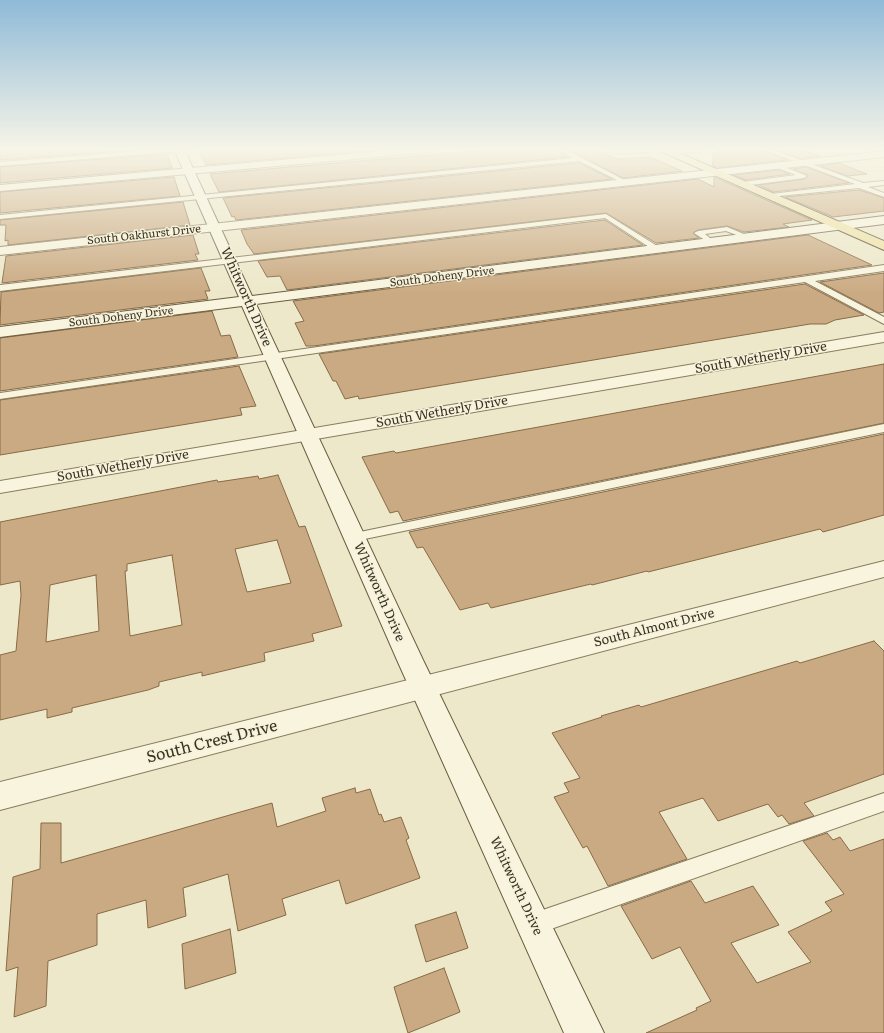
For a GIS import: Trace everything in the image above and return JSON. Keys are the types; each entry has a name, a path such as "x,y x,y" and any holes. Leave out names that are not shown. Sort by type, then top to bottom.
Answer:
{"main road":[{"path":"775,197 884,246"}],"street":[{"name":"Whitworth Drive","path":"201,197 424,688 584,1033"},
{"name":"South Oakhurst Drive","path":"0,251 486,197"},
{"name":"South Doheny Drive","path":"0,332 884,220"},
{"name":"South Wetherly Drive","path":"0,487 884,337"},
{"name":"South Almont Drive","path":"424,688 884,569"},
{"name":"South Crest Drive","path":"0,796 424,688"}],"lane":[{"path":"0,217 199,197"},
{"path":"0,288 606,216 658,249"},
{"path":"0,396 884,268"},
{"path":"806,279 884,320"},
{"path":"355,537 884,428"},
{"path":"534,924 884,802"}],"building":[{"path":"0,197 167,197 0,213"},
{"path":"445,197 236,220 234,216 232,217 223,198"},
{"path":"535,197 760,197 812,220 783,224 789,227 744,232 727,226 698,230 693,233 699,238 656,243 606,213 254,254 247,244 241,230"},
{"path":"785,197 884,198 884,211 833,217"},
{"path":"183,202 190,225 8,245 8,240 5,241 6,225 0,225 0,220"},
{"path":"605,220 643,245 287,290 280,276 267,277 258,261"},
{"path":"193,235 199,254 195,254 198,260 2,283 6,256"},
{"path":"808,235 872,265 314,346 306,346 295,323 304,321 293,301"},
{"path":"201,268 210,291 205,291 208,299 0,325 1,292"},
{"path":"884,273 884,312 879,313 820,282"},
{"path":"805,284 864,315 835,320 826,324 810,324 359,399 358,396 345,399 336,381 333,381 319,354"},
{"path":"212,311 221,336 230,335 238,357 0,391 0,338"},
{"path":"884,364 884,423 403,521 398,511 390,513 362,457 394,451 396,453"},
{"path":"239,366 256,406 240,408 242,415 0,455 0,400"},
{"path":"884,434 884,515 823,532 820,529 648,572 491,608 488,603 460,610 423,547 417,548 409,532"},
{"path":"278,475 299,527 305,526 342,626 312,634 314,641 264,653 265,661 202,676 202,672 159,682 159,686 148,690 72,708 72,712 47,718 47,709 0,720 0,655 16,651 21,595 20,581 0,585 0,522 217,480 218,482 258,476 259,479","holes":["277,540 291,583 247,592 235,549","172,555 182,625 130,636 125,571 127,571 127,564","96,575 99,631 46,642 50,585"]},
{"path":"874,641 884,651 884,774 804,803 814,816 789,824 782,815 778,817 768,804 718,821 703,798 659,812 687,859 608,886 587,846 583,848 554,797 569,792 564,783 580,778 552,733 639,705 641,707 797,661 800,663"},
{"path":"355,788 356,793 370,789 379,815 381,814 384,822 401,817 409,838 406,840 420,878 346,904 339,880 282,899 286,915 238,931 228,874 183,888 186,916 148,928 146,900 97,914 97,945 48,961 46,1006 14,1017 18,967 6,971 13,877 40,869 41,823 61,823 61,863 272,803 277,827 326,811 322,798"},
{"path":"827,833 833,840 840,837 850,851 884,839 884,1033 646,1033 697,1010 696,1008 711,1001 680,947 652,959 621,906 691,881 705,903 753,886 779,925 731,943 757,983 811,962 788,932 832,911 825,902 844,894 803,841"},
{"path":"456,912 468,948 426,962 415,925"},
{"path":"230,929 236,973 185,989 182,944"},
{"path":"444,968 460,1012 408,1033 394,987"}]}
